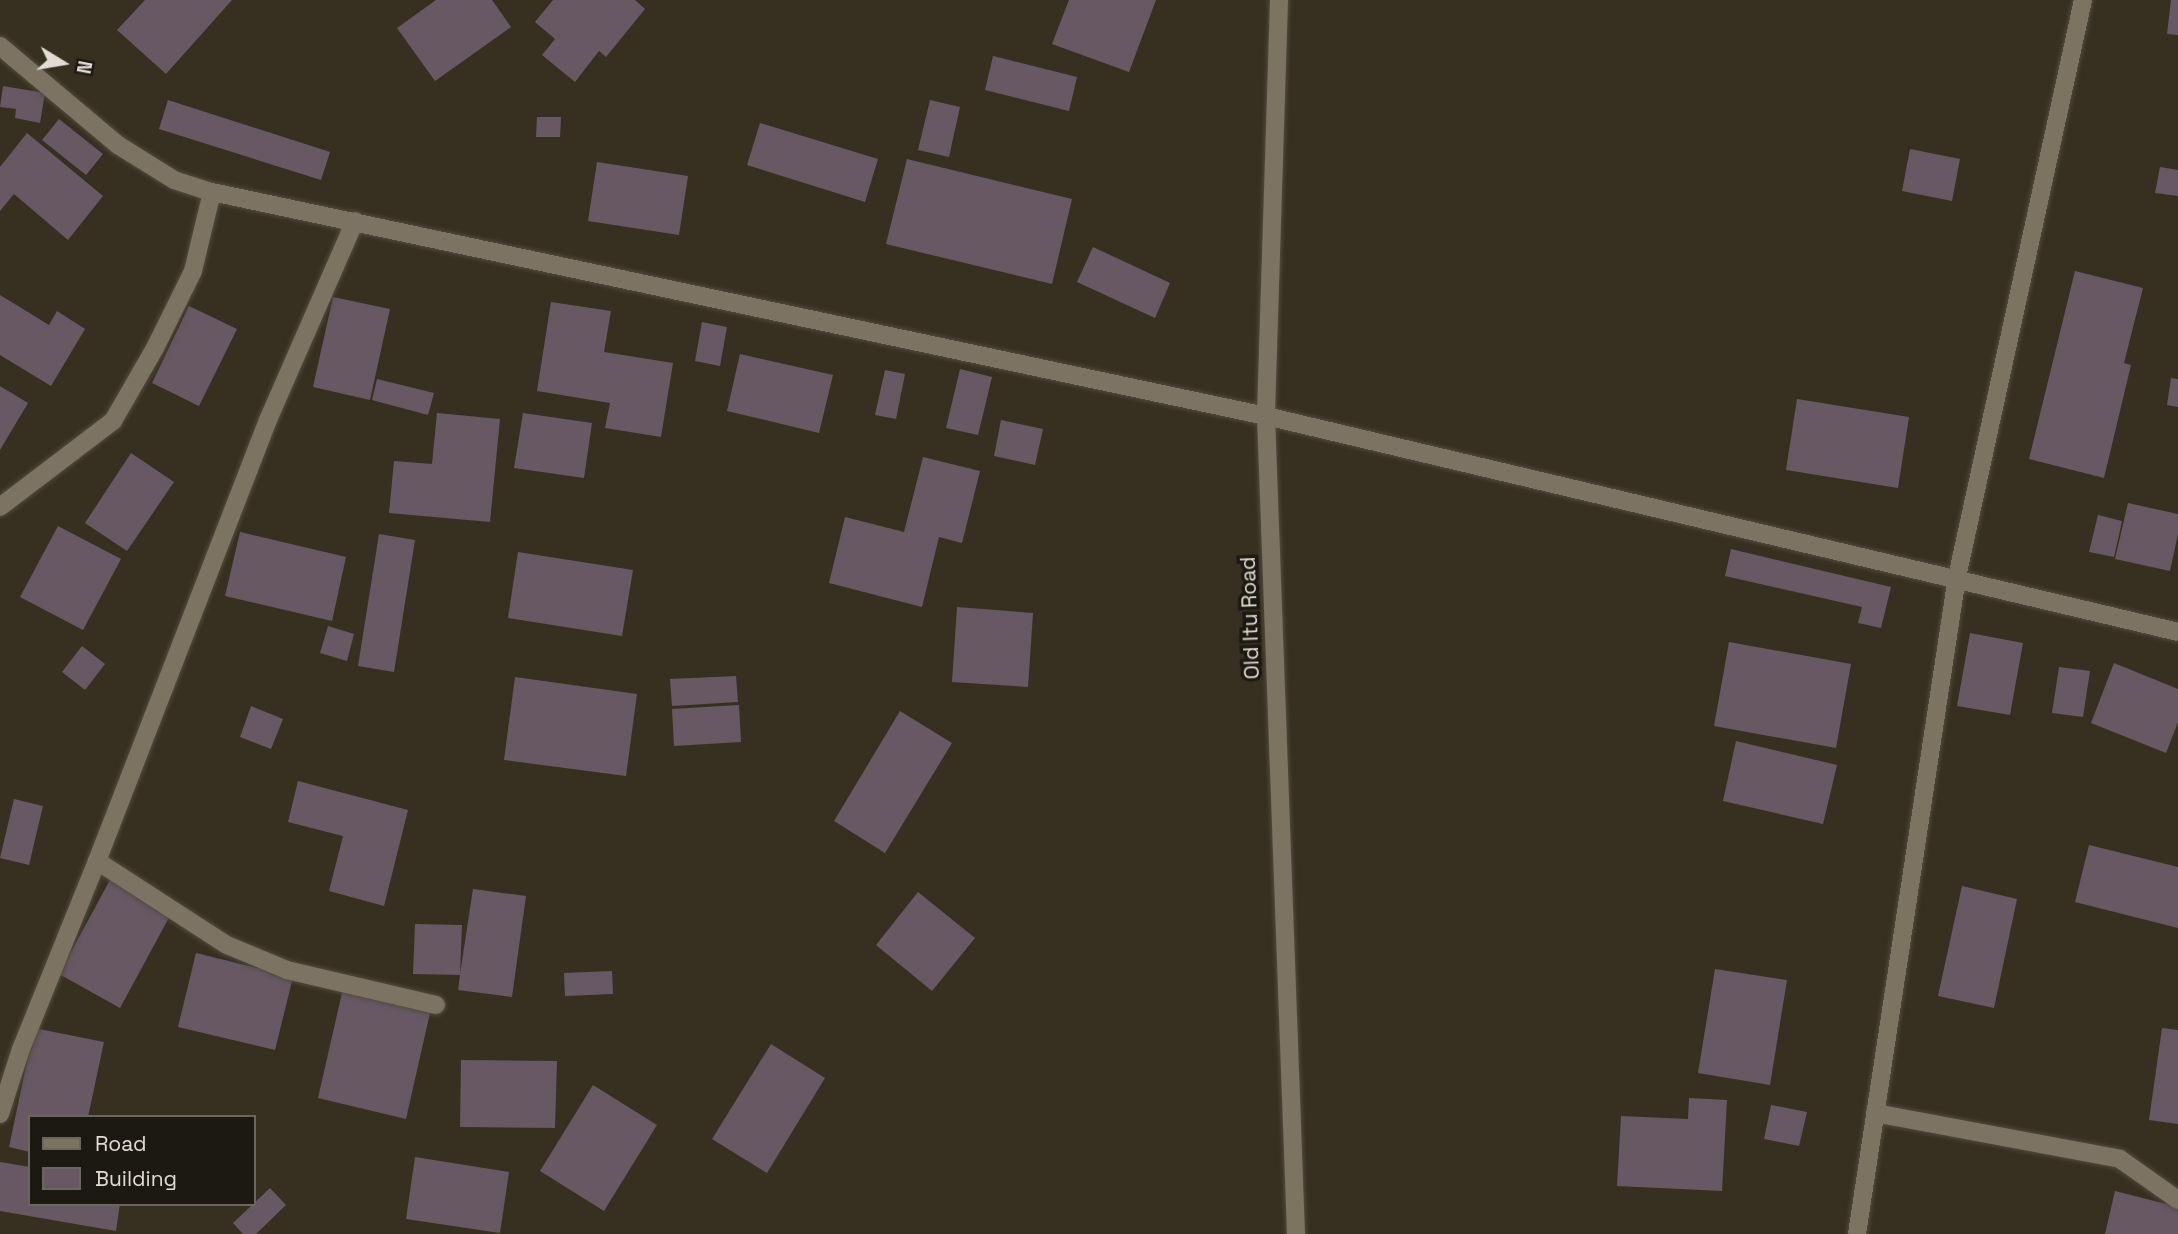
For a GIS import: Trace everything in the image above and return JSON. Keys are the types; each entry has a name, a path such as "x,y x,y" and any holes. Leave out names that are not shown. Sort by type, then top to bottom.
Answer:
{"street":[{"name":"Old Itu Road","path":"1279,0 1266,416 1296,1234"},
{"path":"1857,1234 1957,577 2083,0"},
{"path":"0,46 118,145 174,180 212,192 1266,416 1957,577 2178,632"},
{"path":"0,507 113,421 155,348 193,271 212,192"},
{"path":"0,1114 21,1049 268,420 355,221"},
{"path":"97,861 227,945 287,970 436,1005"},
{"path":"1875,1113 2120,1158 2178,1200"}],"building":[{"path":"145,0 232,0 166,74 117,30"},
{"path":"436,0 492,0 511,27 435,81 397,28"},
{"path":"553,0 635,0 645,9 606,57 599,51 575,82 542,55 555,39 535,22"},
{"path":"1069,0 1156,0 1129,72 1052,44"},
{"path":"2171,0 2178,0 2178,35 2167,34"},
{"path":"993,56 1077,77 1069,111 985,90"},
{"path":"3,86 45,93 40,123 15,118 16,109 0,107"},
{"path":"168,100 330,152 321,180 159,129"},
{"path":"930,100 960,107 949,157 918,150"},
{"path":"537,117 561,117 560,137 536,137"},
{"path":"59,119 103,154 86,175 42,140"},
{"path":"760,123 878,159 865,202 747,165"},
{"path":"27,133 103,196 68,240 14,194 0,211 0,167"},
{"path":"1910,149 1960,159 1952,201 1902,191"},
{"path":"907,159 1072,199 1052,284 886,244"},
{"path":"597,162 688,176 679,235 588,221"},
{"path":"2160,167 2178,170 2178,196 2155,193"},
{"path":"1093,247 1170,283 1155,318 1077,282"},
{"path":"2075,271 2143,288 2124,363 2131,365 2104,478 2029,459"},
{"path":"0,295 49,325 57,311 85,329 51,386 0,355"},
{"path":"333,297 390,309 370,400 313,387"},
{"path":"551,302 611,311 604,352 673,363 661,437 605,428 610,403 537,391"},
{"path":"189,306 237,329 199,406 152,383"},
{"path":"702,322 727,327 720,366 695,361"},
{"path":"740,354 833,375 819,433 727,411"},
{"path":"960,369 992,377 978,435 946,428"},
{"path":"885,370 905,374 896,419 875,415"},
{"path":"2171,378 2178,379 2178,407 2167,405"},
{"path":"377,379 434,393 428,415 372,400"},
{"path":"0,386 28,403 0,450"},
{"path":"1797,399 1909,417 1898,488 1786,470"},
{"path":"437,413 500,419 490,522 389,513 394,461 432,464"},
{"path":"523,413 592,423 584,478 514,468"},
{"path":"1001,420 1043,429 1035,465 994,456"},
{"path":"131,453 174,482 127,551 85,523"},
{"path":"923,457 980,471 962,543 939,537 922,607 829,583 845,517 904,532"},
{"path":"2128,503 2178,514 2178,534 2170,571 2115,559"},
{"path":"2098,515 2122,521 2114,557 2089,552"},
{"path":"58,526 121,559 83,630 20,597"},
{"path":"240,532 346,557 332,621 225,596"},
{"path":"379,534 415,540 394,672 358,666"},
{"path":"1731,549 1891,587 1881,628 1858,623 1862,607 1725,576"},
{"path":"518,552 633,570 622,636 508,618"},
{"path":"957,607 1033,613 1028,687 952,682"},
{"path":"328,626 354,634 347,661 320,653"},
{"path":"1970,633 2023,643 2010,715 1957,706"},
{"path":"1729,642 1851,664 1836,748 1714,726"},
{"path":"82,646 105,664 85,690 62,672"},
{"path":"2114,663 2178,689 2178,722 2166,753 2091,723"},
{"path":"2059,667 2090,671 2083,717 2052,713"},
{"path":"736,676 738,702 672,706 670,679"},
{"path":"515,677 637,694 626,776 504,760"},
{"path":"739,705 741,742 674,746 672,709"},
{"path":"251,706 283,719 271,749 240,737"},
{"path":"900,711 952,743 885,853 834,821"},
{"path":"1736,741 1837,765 1823,824 1723,801"},
{"path":"298,781 408,810 384,906 329,891 343,836 288,822"},
{"path":"14,799 43,806 29,865 0,858"},
{"path":"2089,845 2178,867 2178,928 2075,902"},
{"path":"111,878 172,912 120,1008 59,974"},
{"path":"1962,886 2017,899 1994,1008 1938,996"},
{"path":"473,889 526,896 512,997 458,990 460,975 413,974 415,924 462,925 460,974"},
{"path":"918,892 975,938 932,991 876,945"},
{"path":"196,953 293,977 275,1050 178,1027"},
{"path":"1715,969 1787,980 1770,1085 1698,1073"},
{"path":"612,971 613,994 565,996 564,973"},
{"path":"344,984 432,1004 406,1119 318,1098"},
{"path":"34,1028 104,1042 88,1115 28,1115 28,1152 9,1147"},
{"path":"2162,1028 2178,1030 2178,1124 2149,1120"},
{"path":"771,1044 825,1078 767,1173 712,1139"},
{"path":"461,1060 557,1061 555,1128 460,1127"},
{"path":"593,1085 657,1125 604,1211 540,1171"},
{"path":"1689,1098 1727,1100 1722,1191 1617,1186 1621,1116 1688,1119"},
{"path":"1771,1105 1807,1112 1799,1146 1764,1139"},
{"path":"415,1157 509,1172 500,1233 406,1219"},
{"path":"0,1162 28,1167 28,1206 120,1206 116,1231 0,1211"},
{"path":"270,1188 286,1205 256,1234 243,1234 233,1223 251,1206 256,1206 256,1201"},
{"path":"2115,1191 2178,1207 2178,1234 2105,1234"}]}
